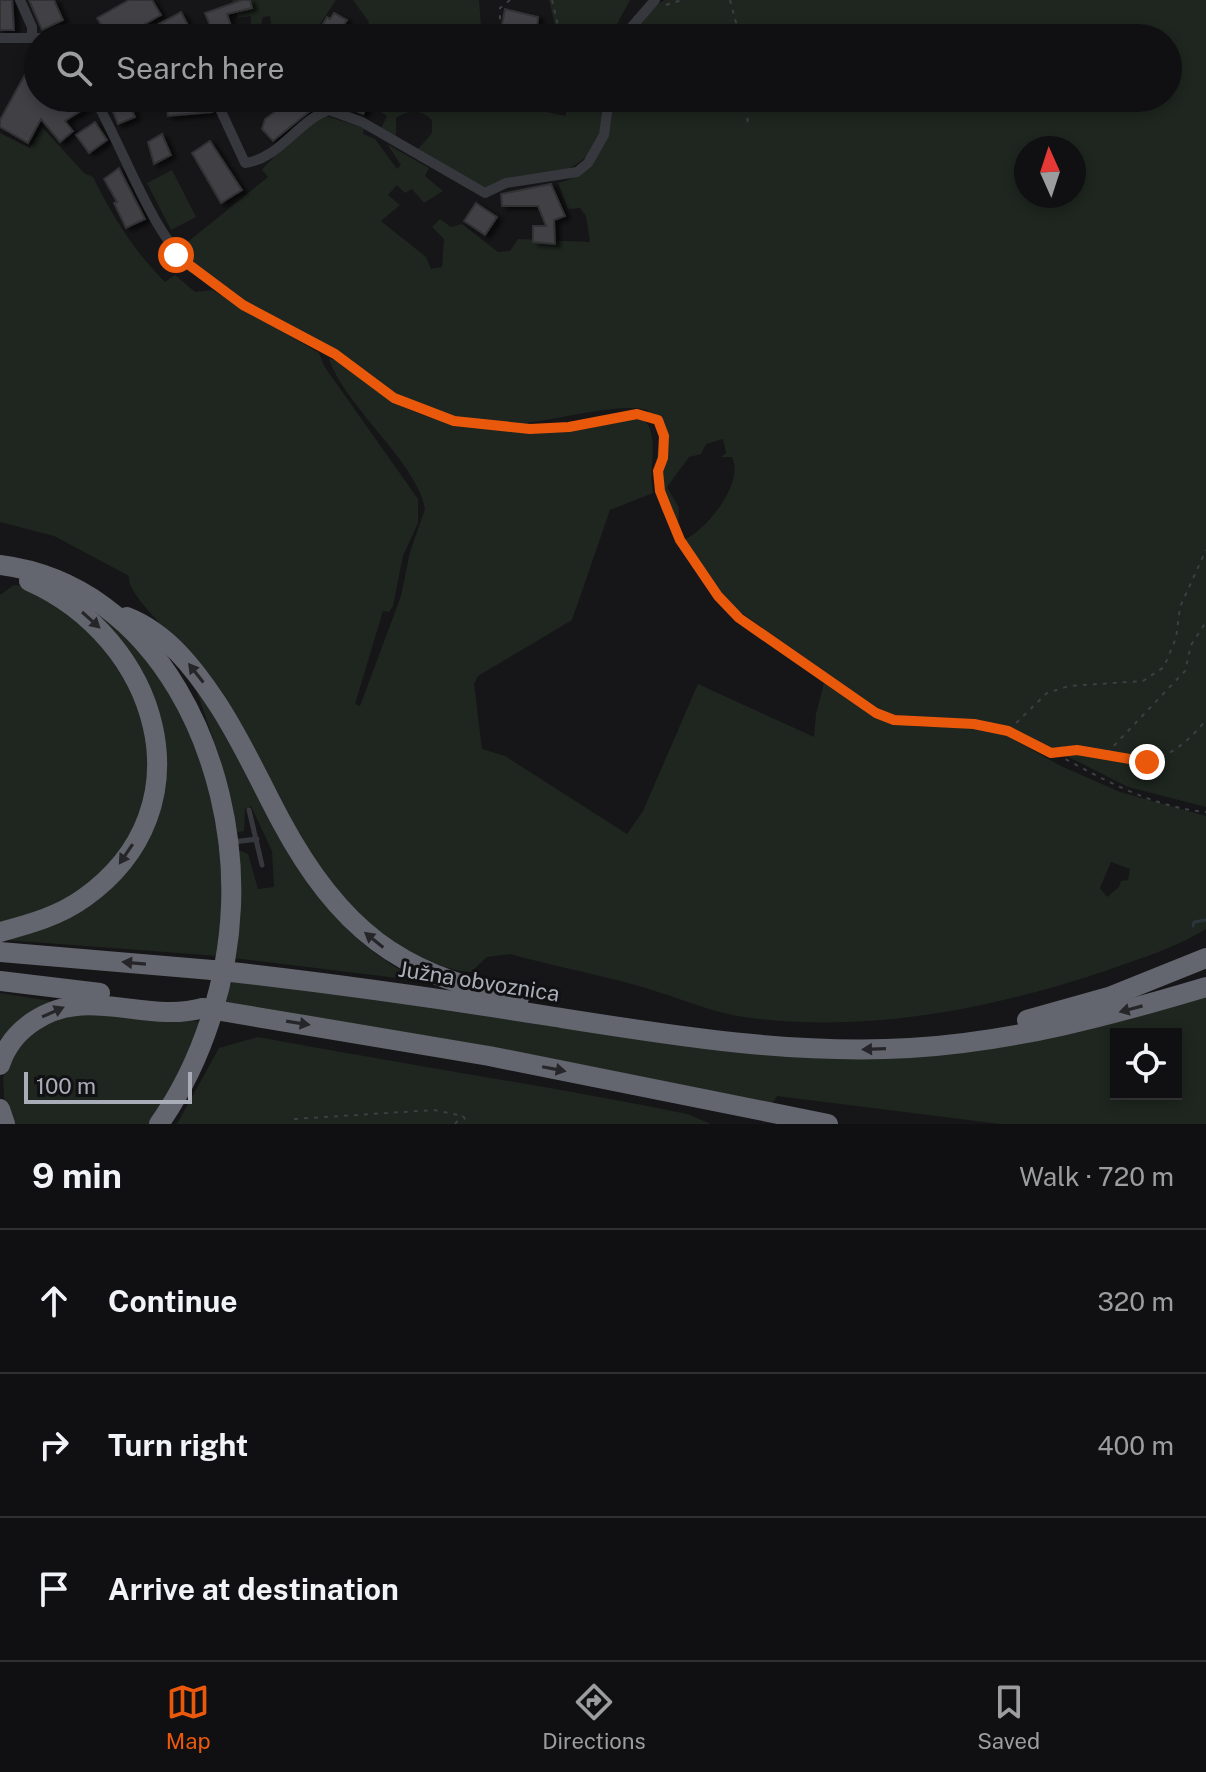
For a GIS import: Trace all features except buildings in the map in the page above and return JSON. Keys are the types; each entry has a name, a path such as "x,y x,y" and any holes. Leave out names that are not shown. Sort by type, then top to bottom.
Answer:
{"highway":[{"path":"0,566 58,580 108,610 152,630 188,662 226,716 305,863 351,920 403,961 436,977 477,991 523,999 554,1017"},
{"path":"0,566 68,602 111,640 133,670 146,696 157,752 153,793 145,821 116,869 70,907 43,920 0,932"},
{"path":"108,610 154,654 183,698 216,781 228,843 231,910 220,982 196,1055 159,1124"},
{"name":"Južna obvoznica","path":"0,952 221,971 759,1047 854,1050 952,1045"},
{"path":"952,1045 991,1027 1109,997 1206,958"},
{"path":"0,981 212,1009 473,1053 828,1124"},
{"path":"952,1045 1076,1023 1206,987"},
{"path":"0,1065 8,1046 22,1030 63,1007 100,1003 179,1011 212,1009"},
{"path":"0,1109 5,1124"}],"street":[{"path":"20,0 31,24"},
{"path":"634,24 655,0"},
{"path":"0,38 24,36"},
{"path":"102,112 176,255 193,268"},
{"path":"221,112 245,163 267,157 309,120 325,112"},
{"path":"334,112 362,122 485,193 506,183 577,172 588,163 604,135 607,112"}],"lane":[{"path":"249,810 262,865"},
{"path":"228,843 257,839"}],"path":[{"path":"500,24 500,8 510,0"},
{"path":"552,0 557,24"},
{"path":"730,0 736,24"},
{"path":"747,112 748,125"},
{"path":"193,268 243,305 335,354 394,398 454,421 530,429 569,427 637,414 658,420 664,436 663,458 658,471 660,491 668,511 688,551 718,596 739,618 876,713 912,723 974,724 1008,731 1120,788 1206,812"},
{"path":"1008,731 1047,693 1069,686 1143,681 1164,667 1174,646 1180,607 1206,550"},
{"path":"1106,754 1185,671 1191,645 1206,622"},
{"path":"1051,753 1077,750 1147,762 1192,737 1206,720"},
{"path":"294,1119 434,1110 463,1116 468,1124"},
{"path":"455,1124 463,1116"}],"shaded area":[{"path":"232,0 336,0 320,24 271,24 270,16 263,17 261,24 251,24 251,16 238,18"},
{"path":"353,0 479,0 481,24 369,22"},
{"path":"549,0 630,0 617,24 555,24"},
{"path":"665,0 1206,0 1206,807 1128,787 1007,726 971,721 910,720 883,713 732,606 703,574 682,541 712,517 733,480 735,468 732,457 721,457 726,453 723,439 706,444 701,454 689,457 667,487 679,508 678,535 657,489 658,426 647,410 618,408 508,424 460,419 429,410 399,397 322,342 257,308 216,282 179,249 268,177 262,170 265,166 306,127 326,116 364,128 363,134 375,139 397,169 401,165 387,144 429,168 425,176 443,191 424,203 412,189 405,193 397,185 388,195 400,205 381,221 426,257 431,269 442,267 444,239 432,227 440,219 451,227 462,224 498,252 510,251 518,239 590,242 586,216 580,208 568,209 558,183 584,171 593,162 605,139 611,112 1182,112 1182,24 637,24 649,9"},
{"path":"381,112 410,112 396,118 396,136 381,128 387,116"},
{"path":"419,112 546,112 565,116 567,112 604,112 604,123 597,143 584,158 567,170 525,183 480,188 418,149 432,133 432,120"},
{"path":"42,127 84,173 93,177 124,232 165,282 175,275 195,292 212,290 319,353 324,366 418,499 418,523 403,556 393,606 389,612 383,611 355,704 360,706 401,596 410,552 425,509 409,473 350,396 329,359 354,371 395,403 450,423 508,429 536,428 623,414 637,416 646,422 651,431 653,493 610,510 572,620 478,676 474,684 482,749 505,756 627,834 643,811 698,684 814,737 825,679 878,718 918,727 974,727 1000,732 1061,766 1120,792 1206,816 1206,929 1144,957 1062,985 975,1007 886,1020 841,1022 796,1022 739,1016 622,981 510,954 487,957 471,972 458,970 419,956 380,932 347,901 319,866 294,827 228,705 203,668 137,596 130,585 129,576 54,536 0,522 0,133 30,148","holes":["1111,862 1130,869 1128,880 1121,881 1119,887 1107,897 1100,888"]},
{"path":"172,170 196,217 171,230 147,183"},
{"path":"14,585 23,586 81,617 143,705 151,761 138,821 108,868 69,900 0,925 0,595"},
{"path":"84,603 126,635 153,663 174,698 198,751 215,809 223,867 224,895 218,956 6,940 129,861 159,718 138,666"},
{"path":"196,689 289,852 315,891 344,926 380,956 422,981 233,958 238,850 248,854 258,889 274,887 272,851 251,806 245,809 244,831 234,833 221,762"},
{"path":"232,980 847,1057 1206,995 1206,1124 1000,1124 777,1096 772,1104 482,1045 226,1002"},
{"path":"0,993 51,1001 0,1047"},
{"path":"144,1012 201,1022 170,1094 150,1124 11,1124 5,1110 3,1078 16,1044 58,1013"},
{"path":"258,1037 633,1103 687,1114 711,1124 177,1124 219,1048"}],"waterway":[{"path":"1193,926 1194,922 1206,920"}],"route":[{"path":"176,255 243,305 335,354 394,398 454,421 530,429 569,427 637,414 658,420 664,436 663,458 658,471 660,491 680,540 718,596 739,618 876,713 912,723 974,724 1008,731 1051,753 1077,750 1147,762"}]}
